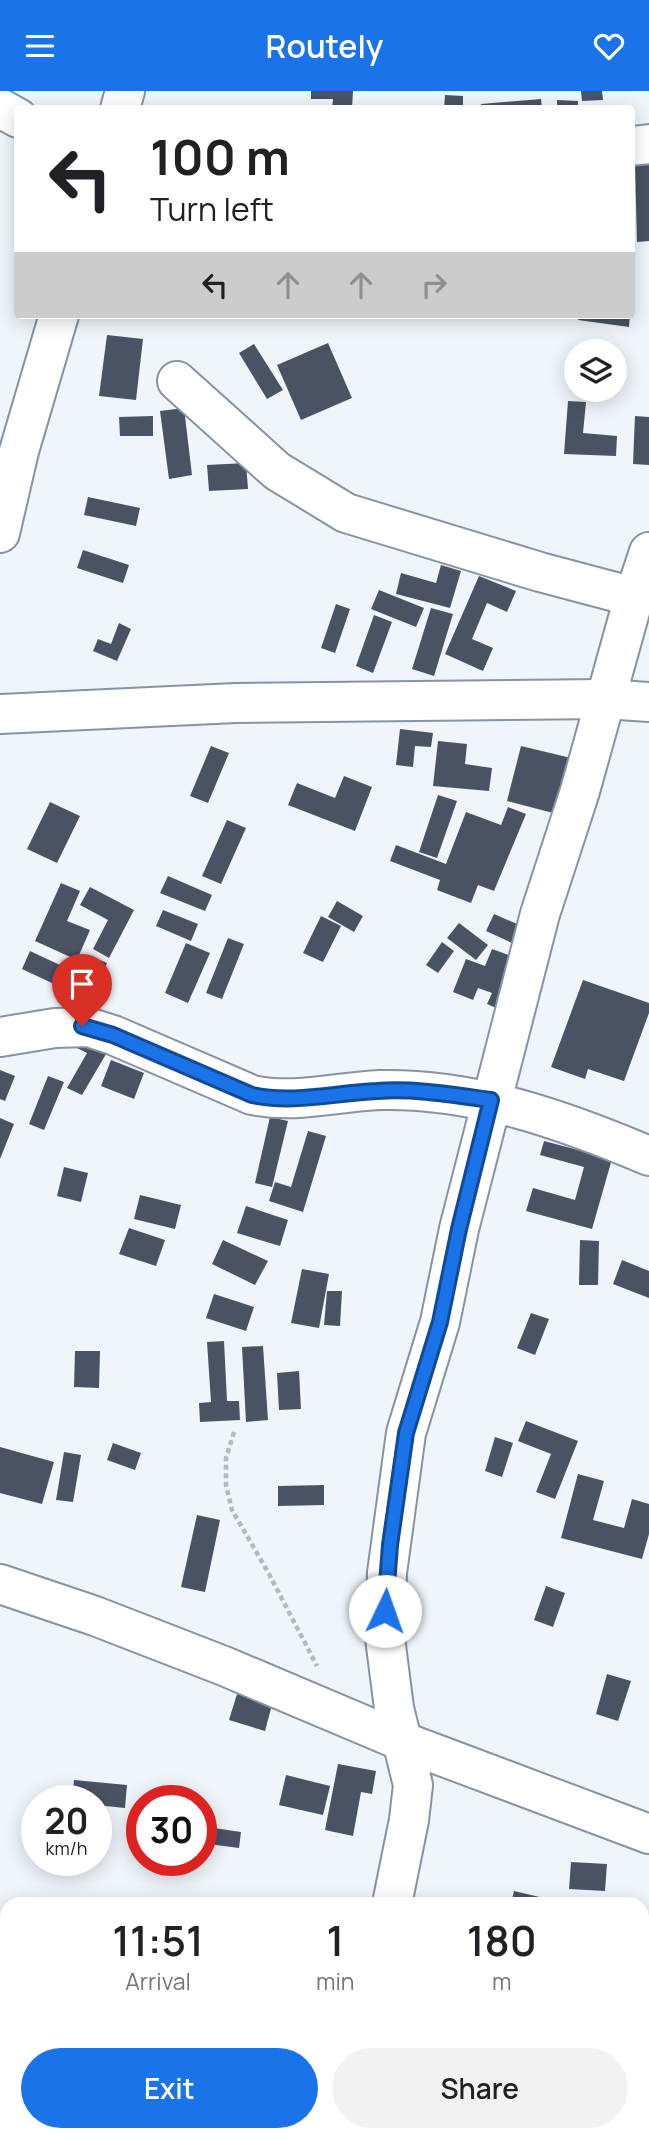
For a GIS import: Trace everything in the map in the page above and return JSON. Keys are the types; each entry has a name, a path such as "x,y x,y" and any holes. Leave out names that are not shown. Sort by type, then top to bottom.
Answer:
{"street":[{"path":"0,533 19,451 58,319"},
{"path":"177,381 277,471 346,513 540,572 634,597"},
{"path":"393,1897 409,1820 413,1784 394,1708 388,1670 385,1611 387,1573 406,1433 440,1322 459,1229 540,914 580,790 649,552"},
{"path":"0,714 250,703 605,699 649,702"},
{"path":"0,1037 55,1028 88,1027 113,1035 252,1095 273,1099 296,1100 379,1090 491,1100 598,1134 649,1156"},
{"path":"0,1584 95,1616 336,1712 404,1742 649,1834"}],"path":[{"path":"234,1432 226,1458 226,1485 232,1510 300,1630 336,1712"}],"building":[{"path":"311,91 353,91 352,105 332,105 333,99 311,99"},
{"path":"581,91 602,91 603,100 582,101"},
{"path":"445,95 463,96 463,105 444,105"},
{"path":"541,99 542,105 481,105"},
{"path":"557,100 578,101 578,105 557,105"},
{"path":"635,164 649,164 649,241 637,242"},
{"path":"578,319 630,319 629,327"},
{"path":"107,335 143,339 136,400 99,396"},
{"path":"328,343 352,398 301,420 277,365"},
{"path":"254,344 283,390 267,399 239,353"},
{"path":"568,402 586,402 583,433 617,436 616,456 564,454"},
{"path":"184,408 192,475 169,479 160,411"},
{"path":"153,416 153,436 120,436 119,417"},
{"path":"635,416 649,417 649,465 633,464"},
{"path":"246,463 248,489 209,491 207,465"},
{"path":"88,497 140,508 136,526 84,515"},
{"path":"83,550 129,565 123,583 77,568"},
{"path":"441,565 461,571 450,608 396,594 401,573 436,583"},
{"path":"479,576 516,591 507,612 487,603 472,639 493,648 483,671 445,654"},
{"path":"379,590 424,608 416,627 371,609"},
{"path":"336,604 350,609 335,653 321,648"},
{"path":"431,608 453,614 434,676 412,669"},
{"path":"374,615 392,622 373,673 356,666"},
{"path":"119,623 131,629 117,661 93,651 98,639 111,644"},
{"path":"400,729 433,733 431,747 415,746 413,767 396,765"},
{"path":"438,741 467,744 465,764 492,768 489,791 433,786"},
{"path":"211,746 229,753 208,803 190,796"},
{"path":"521,746 571,758 557,814 507,801"},
{"path":"344,776 372,787 355,831 288,805 297,783 335,798"},
{"path":"438,795 457,801 437,858 419,852"},
{"path":"50,802 80,816 57,863 27,849"},
{"path":"508,807 526,814 494,891 478,885 471,903 437,890 440,880 390,861 396,845 446,864 466,812 501,825"},
{"path":"227,820 246,828 221,884 202,876"},
{"path":"168,876 212,895 205,911 160,893"},
{"path":"61,883 80,891 67,921 90,930 77,960 35,941"},
{"path":"90,887 134,910 109,958 93,949 108,920 80,905"},
{"path":"337,901 363,916 354,932 328,917"},
{"path":"163,910 198,924 191,941 156,926"},
{"path":"494,914 533,931 525,949 486,931"},
{"path":"321,916 341,926 323,962 303,953"},
{"path":"459,923 488,945 476,960 447,938"},
{"path":"228,938 244,944 222,999 206,993"},
{"path":"442,942 454,951 438,973 426,965"},
{"path":"186,943 210,953 188,1003 165,993"},
{"path":"492,949 523,960 503,1011 487,1004 492,993 478,988 473,1000 453,992 466,959 485,966"},
{"path":"30,951 77,973 69,991 22,969"},
{"path":"88,955 107,963 96,990 77,982"},
{"path":"583,980 649,1003 649,1013 624,1081 588,1069 585,1079 551,1067"},
{"path":"83,1035 109,1049 82,1095 67,1088 87,1053 77,1048"},
{"path":"111,1060 144,1073 134,1099 101,1086"},
{"path":"0,1070 15,1076 5,1101 0,1099"},
{"path":"48,1076 64,1082 44,1130 29,1124"},
{"path":"270,1117 288,1121 272,1187 255,1183"},
{"path":"0,1118 14,1124 0,1159"},
{"path":"308,1131 326,1136 303,1212 269,1201 275,1182 291,1187"},
{"path":"544,1141 612,1159 592,1229 526,1211 533,1188 575,1200 584,1167 540,1155"},
{"path":"64,1167 88,1173 81,1202 57,1196"},
{"path":"140,1195 181,1205 175,1229 134,1219"},
{"path":"246,1206 288,1220 280,1246 237,1233"},
{"path":"129,1228 165,1240 156,1266 119,1254"},
{"path":"223,1240 268,1261 255,1285 212,1264"},
{"path":"580,1240 599,1241 598,1285 579,1285"},
{"path":"622,1260 649,1271 649,1298 613,1284"},
{"path":"302,1269 329,1274 319,1328 291,1323"},
{"path":"327,1291 342,1291 340,1326 324,1325"},
{"path":"214,1294 254,1307 246,1331 206,1318"},
{"path":"531,1313 549,1319 535,1355 517,1348"},
{"path":"224,1341 227,1401 239,1401 240,1420 200,1422 199,1403 211,1402 207,1342"},
{"path":"263,1346 268,1420 246,1422 242,1347"},
{"path":"75,1351 100,1351 99,1388 74,1387"},
{"path":"299,1371 301,1409 279,1410 277,1373"},
{"path":"526,1421 578,1441 555,1499 536,1492 551,1454 518,1441"},
{"path":"495,1437 513,1443 502,1477 485,1471"},
{"path":"113,1443 141,1453 135,1470 107,1460"},
{"path":"0,1447 54,1462 42,1504 0,1493"},
{"path":"64,1452 81,1455 73,1502 56,1500"},
{"path":"578,1474 604,1481 593,1520 624,1528 632,1499 649,1504 649,1534 642,1559 561,1538"},
{"path":"324,1485 324,1505 278,1506 278,1486"},
{"path":"197,1515 220,1520 205,1592 181,1587"},
{"path":"546,1586 565,1593 553,1627 534,1620"},
{"path":"607,1674 631,1681 618,1721 596,1714"},
{"path":"237,1694 272,1705 265,1731 229,1720"},
{"path":"338,1764 376,1771 372,1794 361,1792 353,1836 325,1830"},
{"path":"286,1775 330,1786 323,1815 279,1805"},
{"path":"74,1780 127,1785 125,1808 112,1807 112,1785 74,1785"},
{"path":"217,1828 241,1832 239,1848 217,1845"},
{"path":"571,1862 607,1864 605,1891 569,1889"},
{"path":"514,1891 540,1897 513,1897"}],"route":[{"path":"82,1026 113,1035 252,1095 273,1099 296,1100 379,1090 491,1100 459,1229 440,1322 406,1433 390,1545 385,1611"}]}
